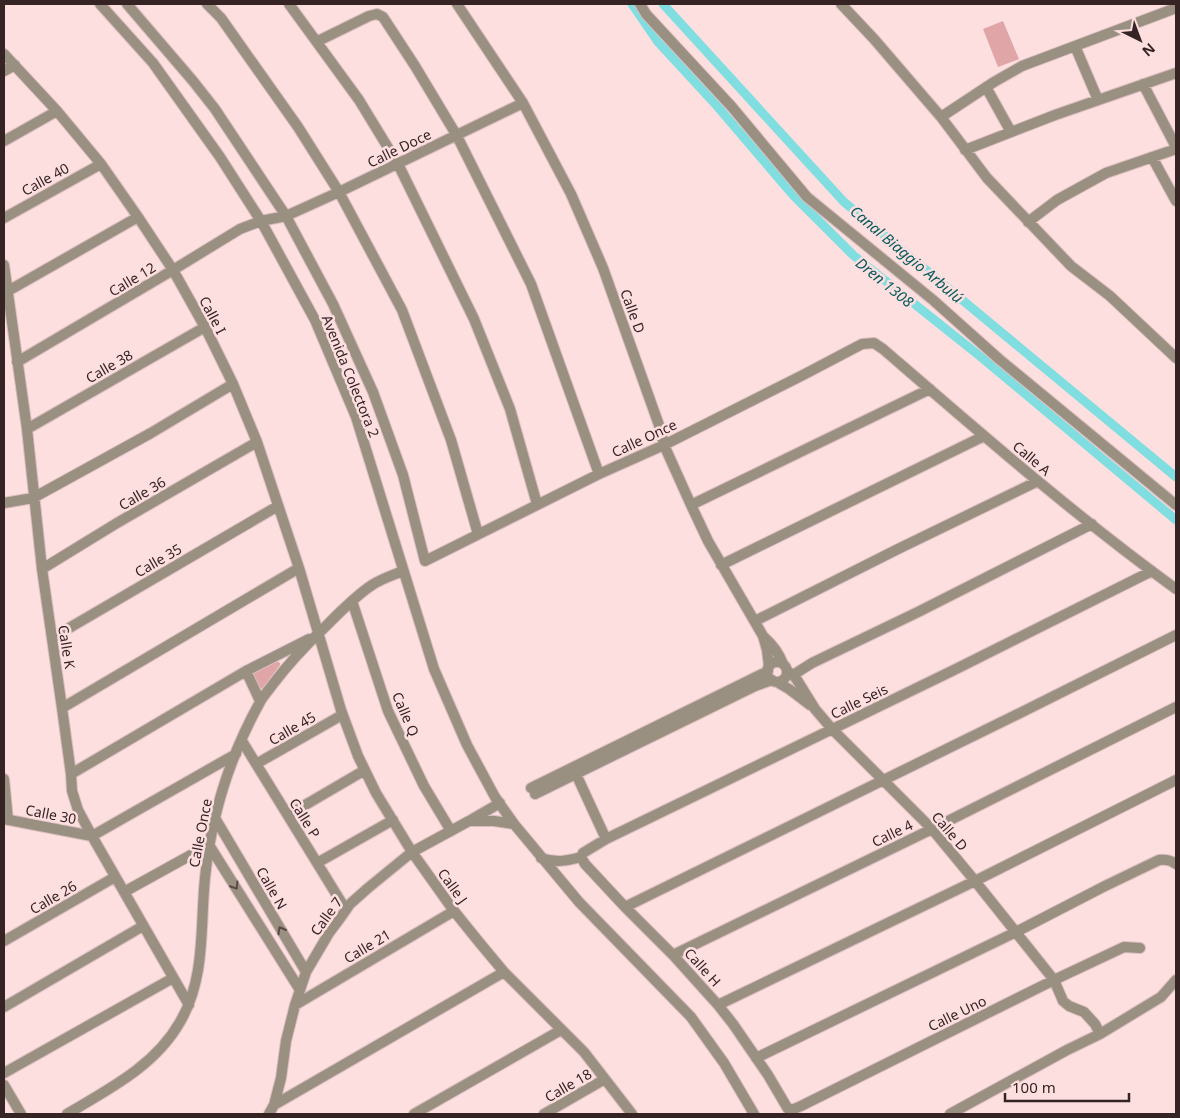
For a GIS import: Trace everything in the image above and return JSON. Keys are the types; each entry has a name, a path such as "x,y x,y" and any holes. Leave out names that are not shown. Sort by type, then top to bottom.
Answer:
{"street":[{"name":"Avenida Colectora 2","path":"100,4 153,63 220,158 261,221 315,320 356,417 434,669 467,744 500,803 541,858 579,902 691,1017 724,1063 754,1114"},
{"name":"Avenida Colectora 2","path":"127,4 215,109 286,216 333,304 373,392 403,475 426,560"},
{"path":"207,4 221,18 298,127 339,192 402,310 451,440 478,534"},
{"path":"289,4 318,41 359,100 398,164 474,319 510,409 537,504"},
{"name":"Calle D","path":"457,4 523,103 570,194 603,268 657,419 664,444 708,541 763,636 771,675 815,708"},
{"path":"640,4 646,14 732,107 806,197 933,300 999,359 1176,505"},
{"path":"841,4 872,31 941,117 986,178 1071,266 1110,296 1176,358"},
{"path":"941,117 1022,66 1174,9 1176,20"},
{"path":"318,41 369,16 377,14 384,17 457,136 532,284 599,474"},
{"path":"1075,46 1098,100"},
{"name":"Calle I","path":"4,54 57,111 101,164 173,270 205,327 233,384 257,442 299,568 318,634"},
{"path":"4,71 14,65"},
{"path":"965,150 1176,73"},
{"path":"1028,222 1057,200 1106,173 1176,148 1143,84"},
{"path":"986,87 1011,132"},
{"name":"Calle Doce","path":"286,216 523,103"},
{"path":"4,141 57,111"},
{"path":"1152,157 1176,201"},
{"name":"Calle 40","path":"4,218 101,164"},
{"name":"Calle 12","path":"17,362 240,229 261,221 286,216"},
{"path":"8,291 138,217"},
{"name":"Calle K","path":"4,265 72,791 78,810 92,836 188,1005"},
{"name":"Calle 38","path":"26,429 205,327"},
{"name":"Calle Once","path":"426,560 537,504 664,444 862,344 874,343"},
{"name":"Calle A","path":"874,343 1038,481 1176,589"},
{"path":"4,503 33,498 151,433 233,384"},
{"path":"691,505 930,389"},
{"path":"721,566 984,436"},
{"name":"Calle 36","path":"42,569 257,442"},
{"path":"755,621 1038,481"},
{"name":"Calle 35","path":"52,638 278,506"},
{"path":"788,670 784,680 771,675 533,791 576,774 755,686 771,675 775,663 788,670 812,663 1092,524"},
{"path":"62,708 299,568"},
{"name":"Calle Once","path":"67,1114 125,1080 143,1066 162,1047 180,1022 188,1005 196,982 201,954 209,845 219,801 236,754 260,701 290,662 352,601 373,585 403,571"},
{"name":"Calle Seis","path":"581,857 583,852 606,839 832,730 1152,571"},
{"name":"Calle Q","path":"352,601 388,711 424,786 451,831"},
{"path":"71,774 246,672 318,634"},
{"name":"Calle J","path":"318,634 342,715 365,770 376,793 412,852 454,911 504,972 584,1052 632,1114"},
{"path":"625,907 1176,635"},
{"name":"Calle D","path":"763,636 777,651 788,670 832,730 932,829 1054,980 1063,1001 1069,1006 1084,1012 1095,1024 1100,1034"},
{"path":"246,672 260,701"},
{"name":"Calle 4","path":"673,955 932,829 1176,707"},
{"name":"Calle 45","path":"256,764 342,715"},
{"name":"Calle P","path":"242,741 346,910"},
{"path":"92,836 236,754"},
{"path":"288,815 365,770"},
{"path":"576,774 606,839"},
{"path":"4,778 6,819"},
{"path":"718,1005 975,881 1176,780"},
{"name":"Calle 7","path":"272,1110 281,1078 286,1041 306,972 329,933 350,904 412,852 500,803"},
{"path":"58,829 65,829 73,825 76,821 78,810"},
{"name":"Calle N","path":"215,818 306,972"},
{"name":"Calle 30","path":"6,819 92,836"},
{"path":"317,862 393,820"},
{"path":"469,821 494,821 514,824"},
{"path":"124,892 209,845 300,990"},
{"path":"541,858 556,862 581,857"},
{"name":"Calle H","path":"581,857 625,907 673,955 718,1005 768,1075 788,1109"},
{"path":"756,1058 1016,932 1158,860 1170,860 1176,864"},
{"name":"Calle 26","path":"4,941 115,877"},
{"name":"Calle 21","path":"295,1005 454,911"},
{"path":"4,1007 143,926"},
{"name":"Calle Uno","path":"788,1109 801,1106 1124,947 1140,948"},
{"path":"272,1110 504,972"},
{"path":"4,1073 173,978"},
{"path":"950,1114 1100,1034 1161,997 1176,980"},
{"path":"414,1114 561,1030"},
{"name":"Calle 18","path":"544,1114 606,1079"},
{"path":"4,1084 21,1114"}],"shaded area":[{"path":"1003,21 1019,59 998,67 983,29"},
{"path":"277,661 280,665 263,688 259,688 252,674"}],"waterway":[{"name":"Dren 1308","path":"632,4 658,42 717,106 793,195 853,255 981,357 1176,520"},
{"name":"Canal Biaggio Arbulú","path":"663,4 844,202 1176,477"}]}
